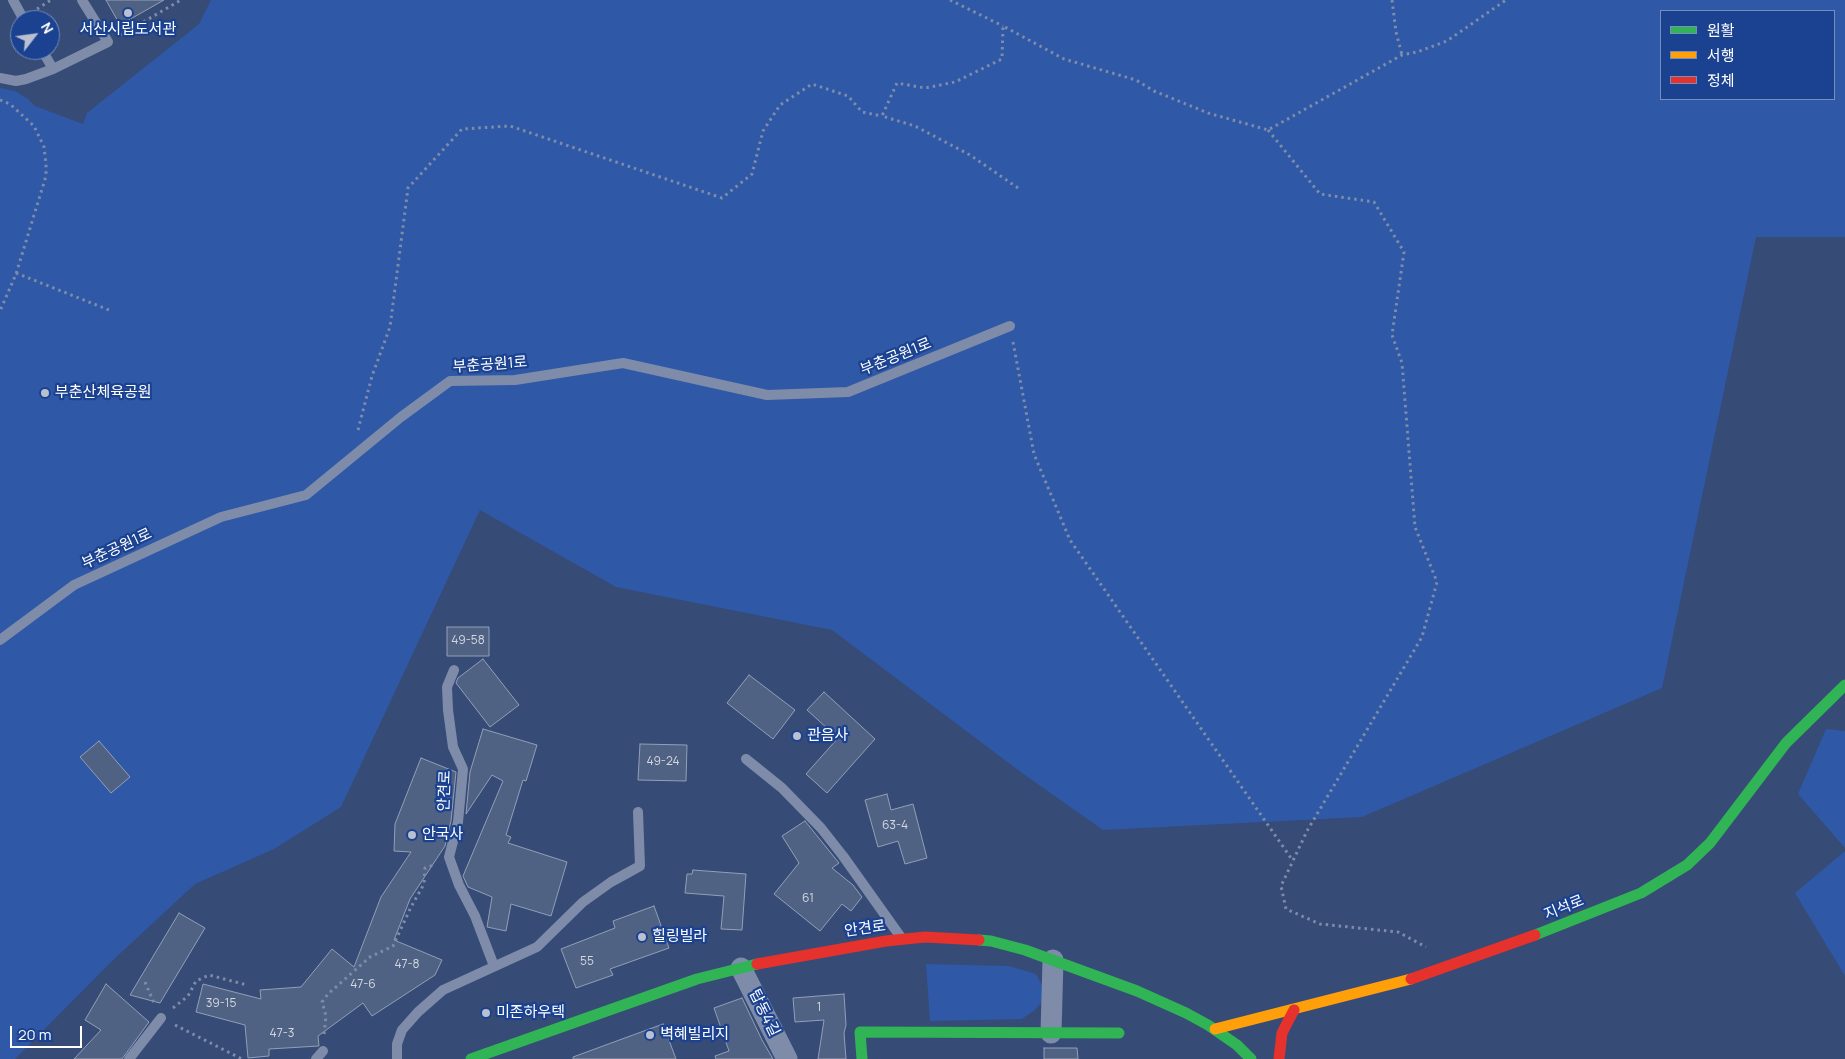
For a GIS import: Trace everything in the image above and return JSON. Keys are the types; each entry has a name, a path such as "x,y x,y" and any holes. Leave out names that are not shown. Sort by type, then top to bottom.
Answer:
{"street":[{"name":"지석로","path":"1215,1029 1403,982 1551,930 1641,893 1687,865 1710,842 1786,743 1845,686"},
{"name":"안견로","path":"471,1059 665,989 741,968 822,951 925,937 991,941 1025,950 1052,960 1155,999 1186,1013 1215,1029 1237,1045 1251,1059"},
{"path":"1051,1033 1052,960"},
{"name":"탑동4길","path":"741,968 787,1059"},
{"path":"1279,1059 1282,1033 1294,1010"},
{"path":"862,1059 860,1032 1119,1033"}],"lane":[{"path":"0,78 16,81 26,79 52,69 108,42 82,0"},
{"path":"47,60 52,69"},
{"name":"부춘공원1로","path":"0,640 74,585 221,517 306,495 401,417 450,381 514,380 623,363 767,396 848,392 1010,326"},
{"name":"안견로","path":"454,670 447,687 448,710 453,747 463,769 458,822 449,857 459,885 475,916 494,966"},
{"path":"746,759 782,788 822,828 903,940"},
{"path":"397,1059 397,1044 402,1030 418,1012 444,990 537,947 583,902 611,882 640,866 638,812"},
{"path":"129,1059 161,1018"}],"path":[{"path":"108,42 181,0"},
{"path":"950,0 1064,59 1136,80 1154,91 1208,113 1268,130 1320,194 1374,202 1404,252 1392,334 1402,363 1415,528 1438,582 1422,637 1306,831 1281,886 1286,909 1320,924 1398,932 1457,964"},
{"path":"1392,0 1396,32 1402,55"},
{"path":"1268,130 1402,55 1417,52 1447,41 1506,0"},
{"path":"882,116 897,83 925,88 955,82 1002,59 1003,26"},
{"path":"350,459 372,376 390,327 408,188 462,129 510,126 722,198 752,174 763,131 780,105 812,84 848,96 862,112 915,126 970,155 1018,188"},
{"path":"0,100 10,104 34,126 44,147 46,164 46,176 16,273 0,311"},
{"path":"16,273 109,310"},
{"path":"1010,326 1034,454 1070,540 1293,861"},
{"path":"319,1055 326,1016 322,1002 328,994 370,957 393,946 424,884 426,868 433,864 452,866"},
{"path":"161,1018 188,996 196,981 209,975 247,985"},
{"path":"144,982 161,1018 242,1059"}],"shaded area":[{"path":"211,0 1845,0 1845,237 1756,237 1662,688 1362,817 1103,830 1022,773 832,630 616,587 480,510 341,807 274,849 195,884 111,962 15,1059 0,1059 0,88 15,91 35,106 83,124 87,113 199,24"},
{"path":"1826,729 1845,731 1845,848 1798,794"},
{"path":"1845,851 1845,976 1795,893"},
{"path":"926,964 1009,966 1036,974 1044,989 1044,1000 1035,1010 1022,1019 930,1021"}],"building":[{"name":"서산시립도서관","path":"106,0 164,0 120,25"},
{"path":"447,627 489,627 489,656 447,656"},
{"path":"483,659 519,705 490,727 456,683 458,678"},
{"path":"749,675 795,710 773,739 727,703"},
{"path":"824,692 875,739 827,793 806,774 838,738 807,710"},
{"path":"483,729 537,745 526,781 523,780 506,835 511,837 508,843 567,862 551,916 511,904 506,931 487,927 492,897 468,887 463,876 503,781 492,775 466,814 470,772"},
{"path":"99,741 130,777 111,793 80,757"},
{"path":"640,744 687,745 686,781 638,780"},
{"path":"421,758 456,772 451,821 445,846 410,899 394,940 442,960 435,975 372,1016 363,1003 318,1036 319,1046 269,1049 269,1056 248,1058 245,1025 196,1012 203,984 261,999 260,990 301,987 332,949 354,967 381,897 411,852 394,851 395,824"},
{"path":"887,794 891,810 913,804 927,858 905,864 898,841 878,847 865,800"},
{"path":"805,821 839,863 832,868 853,885 862,897 851,911 842,904 820,931 774,894 799,863 782,836"},
{"path":"693,870 746,874 742,930 721,929 724,896 685,893 687,874 692,874"},
{"path":"654,906 669,948 610,969 613,975 576,988 561,949 615,928 613,921"},
{"path":"179,913 205,928 160,1003 130,995"},
{"path":"106,984 149,1022 122,1059 74,1059 101,1030 85,1020"},
{"path":"844,994 846,1059 818,1059 824,1020 795,1022 793,998"},
{"path":"742,998 773,1059 716,1059 715,1056 729,1051 714,1008"},
{"name":"벽혜빌리지","path":"663,1024 676,1059 573,1059 573,1057"},
{"path":"1044,1048 1077,1048 1078,1059 1044,1059"}],"traffic: fast":[{"path":"1535,935 1641,893 1687,865 1710,843 1786,743 1845,685"},
{"path":"979,940 991,941 1025,950 1137,991 1208,1025 1237,1045 1251,1059"},
{"path":"471,1059 697,979 757,964"},
{"path":"862,1059 860,1032 1119,1033"}],"traffic: slow":[{"path":"1215,1029 1411,979"}],"traffic: jam":[{"path":"1411,979 1535,935"},
{"path":"757,964 886,941 925,937 979,940"},
{"path":"1279,1059 1282,1033 1294,1010"}],"place":[{"name":"서산시립도서관","path":"128,13"},
{"name":"부춘산체육공원","path":"45,393"},
{"name":"관음사","path":"797,736"},
{"name":"안국사","path":"412,835"},
{"name":"힐링빌라","path":"642,937"},
{"name":"미존하우텍","path":"486,1013"},
{"name":"벽혜빌리지","path":"650,1035"}]}
